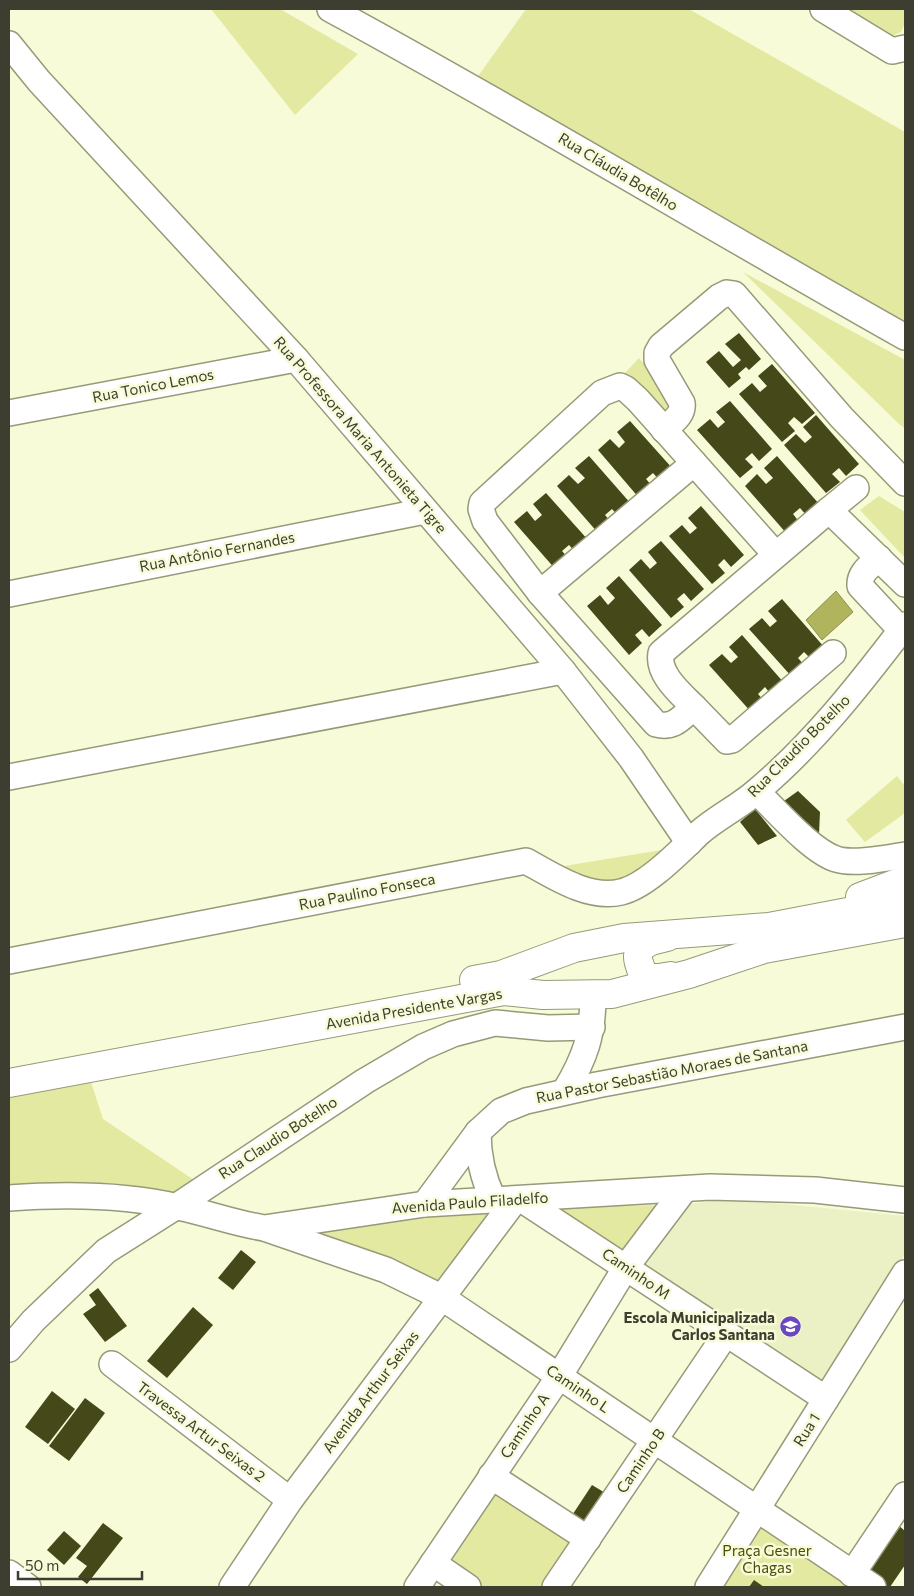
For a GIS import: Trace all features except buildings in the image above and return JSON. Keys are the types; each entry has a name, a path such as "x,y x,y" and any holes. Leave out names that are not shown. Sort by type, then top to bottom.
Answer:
{"main road":[{"path":"796,922 905,880"},
{"name":"Avenida Presidente Vargas","path":"9,1066 500,975 574,948 624,938 686,932 743,930 905,902"},
{"name":"Avenida Presidente Vargas","path":"9,1084 504,992 593,996 643,988 764,949 905,923"},
{"path":"686,932 651,941 642,946 638,959 642,973 647,977 656,978 689,974"}],"street":[{"name":"Rua Cláudia Botêlho","path":"330,9 468,84 745,248 905,338"},
{"path":"827,10 892,50 905,48"},
{"name":"Rua Professora Maria Antonieta Tigre","path":"9,44 46,88 296,360 563,671 695,838"},
{"path":"664,430 677,418 683,409 682,403 657,360 657,353 661,346 719,297 727,293 734,294 842,418 905,483"},
{"name":"Rua Tonico Lemos","path":"9,413 296,360"},
{"path":"694,707 674,725 665,727 656,724 540,593 485,520 480,509 482,503 602,394 620,386 626,389 664,430 776,555"},
{"path":"540,593 694,463"},
{"path":"833,653 732,740 727,740 721,736 670,681 659,662 661,653 856,488"},
{"name":"Rua Antônio Fernandes","path":"9,594 424,510"},
{"path":"829,510 905,584"},
{"path":"879,558 863,574 859,580 860,586 903,628"},
{"name":"Rua Claudio Botelho","path":"695,838 757,792 836,713 903,628"},
{"path":"9,777 563,671"},
{"path":"757,792 811,844 836,860 874,861 905,855"},
{"name":"Rua Paulino Fonseca","path":"9,961 526,861 563,880 588,890 604,894 622,892 635,886 695,838"},
{"path":"565,1091 582,1063 592,1027 593,996"},
{"name":"Rua Claudio Botelho","path":"9,1349 33,1321 106,1251 365,1081 423,1047 453,1034 495,1023 548,1028 592,1027"},
{"name":"Rua Pastor Sebastião Moraes de Santana","path":"425,1204 478,1132 501,1111 526,1101 565,1091 905,1027"},
{"path":"478,1132 483,1175 510,1199"},
{"name":"Avenida Paulo Filadelfo","path":"9,1198 108,1196 177,1206 244,1225 264,1228 425,1204 684,1190 755,1187 815,1190 905,1200"},
{"name":"Caminho A","path":"417,1587 560,1375 626,1267 684,1190"},
{"name":"Caminho M","path":"510,1199 626,1267 826,1399"},
{"name":"Avenida Arthur Seixas","path":"238,1585 290,1500 441,1297 510,1199"},
{"name":"Caminho L","path":"264,1228 386,1270 441,1297 560,1375 873,1587"},
{"name":"Rua 1","path":"708,1587 905,1273"},
{"name":"Caminho B","path":"555,1587 726,1334"},
{"name":"Travessa Artur Seixas 2","path":"112,1364 290,1500"},
{"path":"491,1476 588,1539"},
{"path":"852,1574 905,1495"},
{"path":"432,1563 468,1587"},
{"path":"9,1572 28,1587"}],"shaded area":[{"path":"836,591 853,612 822,640 806,620"},
{"name":"Escola Municipalizada Carlos Santana","path":"712,1201 772,1203 905,1216 905,1254 816,1387 635,1267 680,1205"}],"green space":[{"path":"211,9 280,9 358,54 295,115"},
{"path":"526,9 689,9 905,132 905,324 476,79"},
{"path":"840,9 905,9 905,23 901,32 890,37"},
{"path":"743,272 905,360 905,428 900,425"},
{"path":"639,358 677,402 660,416 624,374"},
{"path":"879,496 905,512 905,558 860,510"},
{"path":"897,776 905,786 905,813 865,842 846,820"},
{"path":"674,848 619,890 546,869"},
{"path":"90,1079 103,1119 194,1180 171,1196 90,1182 9,1187 9,1094"},
{"path":"667,1205 627,1260 550,1207"},
{"path":"494,1207 438,1285 299,1232"},
{"path":"488,1485 575,1544 545,1587 480,1587 438,1558"},
{"name":"Praça Gesner Chagas","path":"759,1523 858,1587 717,1587"}],"place":[{"name":"Escola Municipalizada Carlos Santana","path":"791,1327"}]}
